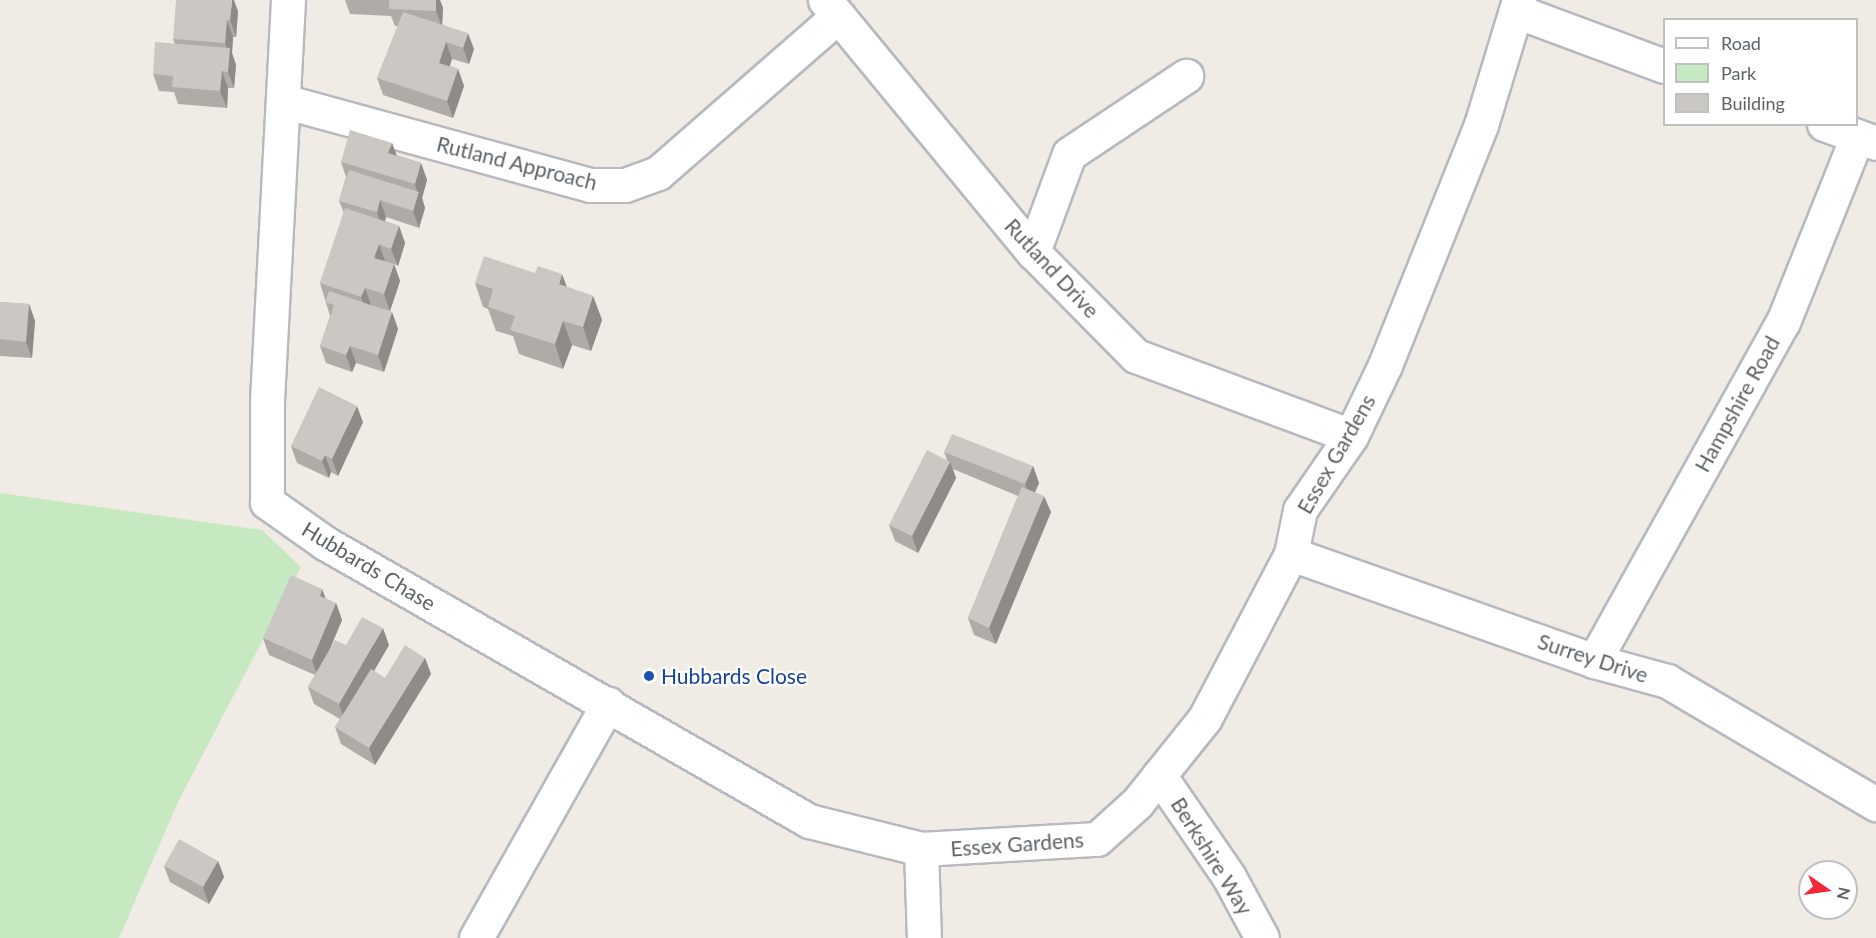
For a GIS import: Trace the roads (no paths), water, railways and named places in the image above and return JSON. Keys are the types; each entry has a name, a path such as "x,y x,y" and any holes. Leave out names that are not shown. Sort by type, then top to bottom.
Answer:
{"street":[{"name":"Hubbards Chase","path":"288,0 267,401 267,502 325,543 809,821 921,849"},
{"path":"1518,6 1663,65"},
{"name":"Essex Gardens","path":"921,849 1097,839 1137,803 1205,717 1291,554 1300,510 1351,436 1384,365 1481,125 1518,6"},
{"name":"Rutland Approach","path":"283,101 590,185 625,185 658,173 832,8"},
{"name":"Rutland Drive","path":"832,8 1033,252 1136,356 1351,436"},
{"path":"1033,252 1069,154 1186,76"},
{"path":"1829,126 1866,140"},
{"name":"Hampshire Road","path":"1594,661 1783,322 1866,140"},
{"name":"Surrey Drive","path":"1291,554 1594,661 1667,681 1876,804"},
{"path":"476,938 608,704"},
{"name":"Berkshire Way","path":"1159,775 1228,876 1262,938"},
{"path":"921,849 924,938"}],"place":[{"name":"Hubbards Close","path":"649,676"}]}
